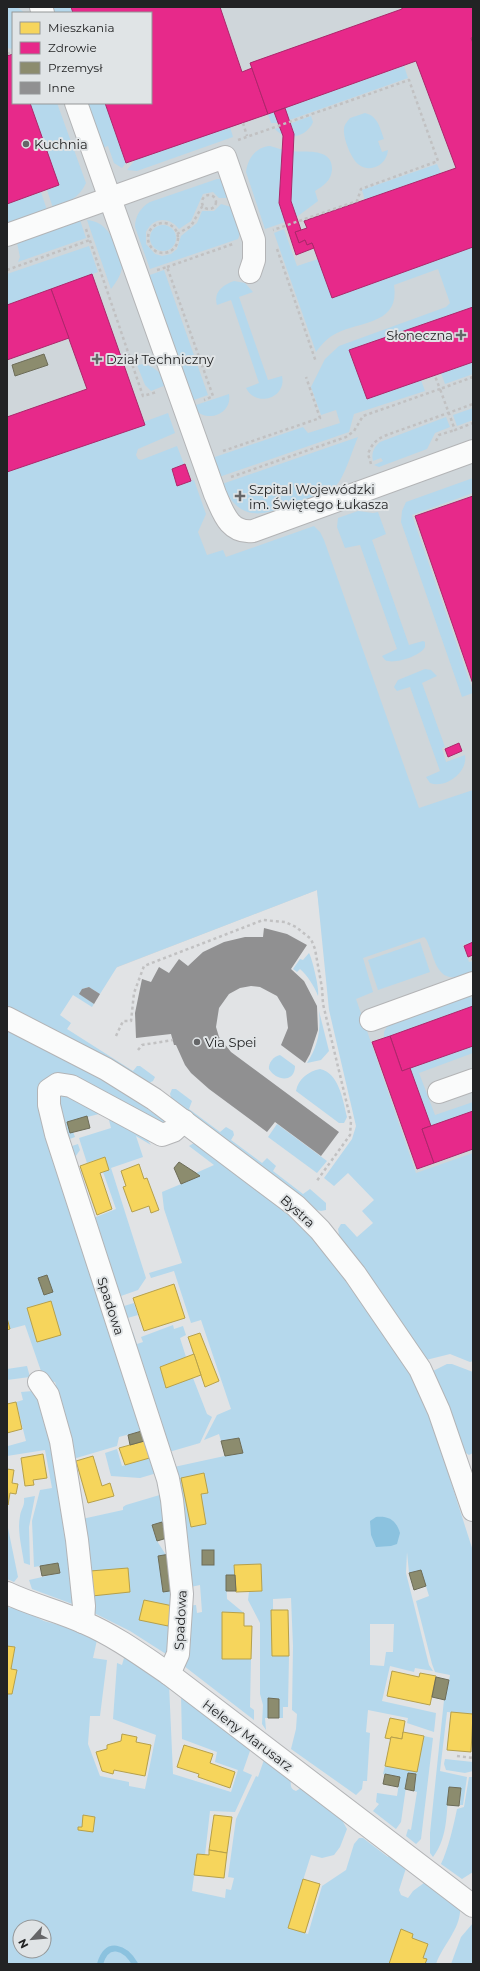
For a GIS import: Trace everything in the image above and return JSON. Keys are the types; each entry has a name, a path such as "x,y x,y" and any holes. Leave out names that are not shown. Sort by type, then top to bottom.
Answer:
{"street":[{"path":"76,104 183,407 211,484 228,522 239,530 253,531 473,451"},
{"path":"7,235 225,157 253,237 255,250 250,272"},
{"path":"371,1020 473,983"},
{"name":"Bystra","path":"7,1018 106,1069 154,1099 296,1206 320,1230 356,1274 420,1369 439,1411 473,1510"},
{"path":"440,1092 473,1080"},
{"name":"Spadowa","path":"169,1674 178,1654 182,1594 174,1515 168,1479 56,1134 48,1094 50,1090 58,1084 71,1086 162,1135 173,1131 184,1121"},
{"path":"39,1382 48,1395 61,1441 79,1554 84,1606 83,1622"},
{"name":"Heleny Marusarz","path":"7,1593 40,1607 83,1622 119,1640 169,1674 472,1902"}],"path":[{"path":"155,271 236,243 244,236 253,237 357,200 361,189 438,161 409,80 235,141"},
{"path":"243,123 247,136"},
{"path":"177,234 190,226 203,205 202,198 210,194 216,198 217,203 214,208 209,209 203,205"},
{"path":"80,209 143,396 163,389"},
{"path":"159,223 169,224 174,227 177,234 176,246 169,252 159,253 154,251 148,243 148,233 150,228 159,223"},
{"path":"7,270 90,240"},
{"path":"276,245 316,362"},
{"path":"166,267 213,396 183,407"},
{"path":"435,376 455,430"},
{"path":"202,459 320,418 306,377"},
{"path":"211,484 346,437 354,431 363,416 473,377"},
{"path":"373,466 368,459 368,454 372,444 377,440 384,436 473,404"},
{"path":"433,447 439,435 473,423"},
{"path":"116,1036 123,1021 131,1022 134,993 144,966 263,920 285,922 306,933 315,949 322,988 323,1004 351,1121 350,1135 316,1182"},
{"path":"138,1050 142,1045 173,1040"},
{"path":"457,1756 473,1758"}],"shaded area":[{"name":"Szpital Wojewódzki im. Świętego Łukasza","path":"7,7 473,7 473,1208 407,1230 324,946 317,890 7,1010"},
{"path":"7,7 17,7 24,12 12,12 12,49 7,48"},
{"path":"52,7 71,7 73,12 54,12"},
{"path":"404,66 408,78 281,123 271,123 268,114"},
{"path":"30,104 57,104 86,183 76,196 53,208 47,190 59,185"},
{"path":"86,104 105,104 126,163 122,168 114,163 108,146 102,148"},
{"path":"365,113 373,117 380,127 384,139 378,141 382,152 388,150 385,160 373,168 363,167 355,161 348,148 344,133 345,126 350,118"},
{"path":"311,116 313,122 310,127 306,131 296,136 285,136 275,129"},
{"path":"230,127 233,137 137,171 127,170 135,160"},
{"path":"270,146 289,151 316,152 323,154 328,157 331,162 332,170 330,177 324,185 315,191 318,201 294,219 265,229 246,172 249,162 254,154 265,147"},
{"path":"437,164 441,173 365,200 362,190"},
{"path":"217,179 221,179 227,198 219,198 213,192 203,194 191,221 179,229 171,222 166,220 153,223 146,232 146,244 155,254 162,256 171,254 177,249 181,236 197,223 202,211 214,211 221,204 231,207 241,232 238,239 150,269 135,227 137,216 141,209 150,202"},
{"path":"41,192 47,210 7,225 7,204"},
{"path":"80,220 86,238 18,262 20,257 17,243"},
{"path":"87,220 94,221 104,227 111,235 122,263 121,273 111,289"},
{"path":"163,225 172,229 176,238 172,247 163,251 154,247 150,238 154,229"},
{"path":"284,229 297,266 318,259 332,298 473,247 473,307 349,350 367,399 421,380 425,391 354,414 349,432 219,477 212,458 303,427 308,433 340,423 336,410 321,415 311,387 325,359 339,346 446,307 450,303 438,269 394,285 394,298 391,307 385,314 368,323 347,329 334,335 325,341 316,352 274,233"},
{"path":"89,246 98,272 7,305 7,274"},
{"path":"164,270 208,395 191,401 147,276"},
{"path":"234,281 245,283 253,292 239,297 268,380 282,376 280,390 270,398 257,398 246,388 259,383 231,300 217,305 216,296 220,290"},
{"path":"473,362 473,374 445,384 441,373"},
{"path":"144,364 152,367 158,372 163,377 166,385 151,391 145,385 137,365"},
{"path":"229,394 229,401 226,407 222,412 216,415 203,415 193,406"},
{"path":"473,408 473,420 457,426 453,415"},
{"path":"168,413 175,433 138,449 136,455 138,459 141,460 177,446 184,464 172,469 177,486 194,480 206,514 198,532 207,555 223,550 226,557 314,526 320,532 324,540 419,808 473,790 473,942 463,945 469,962 473,961 473,973 455,977 449,977 444,974 439,970 424,937 363,958 373,992 356,999 416,1173 473,1153 473,1361 470,1362 450,1354 426,1360 379,1289 339,1235 338,1229 341,1224 345,1224 357,1237 373,1223 362,1211 374,1200 348,1173 334,1186 324,1178 352,1139 356,1126 329,1010 317,890 117,967 100,994 89,987 82,989 80,994 94,1004 92,1007 73,995 60,1015 71,1023 67,1029 133,1071 137,1066 140,1066 155,1077 153,1081 149,1083 7,1010 7,472"},
{"path":"446,417 450,427 435,433 427,449 379,467 374,465 383,461 381,458 373,461 372,458 376,446 380,442"},
{"path":"358,437 339,482 336,485 323,493 279,509 268,512 247,512 238,507 230,498 222,484"},
{"path":"473,478 473,493 412,515 473,691 473,693 462,697 401,522 402,511 406,502"},
{"path":"358,511 373,513 378,512 386,534 372,540 409,645 423,641 425,642 425,647 418,654 406,659 389,661 385,660 382,656 397,649 360,545 345,548 337,527 338,518"},
{"path":"425,669 431,670 437,676 422,683 445,747 442,748 446,762 465,755 463,767 459,773 455,778 443,784 430,783 426,777 440,771 410,687 397,691 394,687 398,680"},
{"path":"420,942 430,972 378,990 368,960"},
{"path":"309,953 318,987 318,996 303,972 300,969 297,972 293,969 300,959 303,960"},
{"path":"464,996 473,998 473,1006 384,1038 384,1032 388,1025"},
{"path":"319,1011 329,1051 321,1060 307,1063 311,1057 318,1038 320,1025"},
{"path":"7,1029 100,1076 166,1122 163,1126 153,1128 91,1091 66,1080 56,1078 46,1087 46,1105 53,1132 156,1453 167,1494 173,1545 171,1545 165,1538 167,1538 162,1522 152,1525 157,1541 166,1555 174,1554 179,1592 176,1649 166,1654 130,1631 92,1612 81,1525 82,1519 123,1510 123,1507 126,1505 163,1494 157,1473 140,1478 111,1476 105,1453 117,1449 122,1466 153,1457 145,1430 119,1437 117,1446 73,1459 83,1502 78,1503 76,1500 60,1417 51,1390 56,1385 55,1382 46,1381 25,1325 10,1329 7,1318"},
{"path":"473,1046 473,1053 419,1073 435,1115 473,1102 473,1111 431,1126 410,1068"},
{"path":"280,1055 295,1066 294,1072 289,1078 280,1078 269,1069 269,1064 272,1060"},
{"path":"320,1069 332,1076 336,1081 344,1103 347,1117 344,1123 339,1123 296,1091 299,1083 305,1076"},
{"path":"63,1088 69,1089 107,1112 67,1122 70,1133 73,1132 75,1137 67,1140 69,1147 78,1144 80,1150 73,1160 91,1219 116,1209 103,1172 109,1170 105,1157 87,1163 79,1138 111,1128 109,1120 115,1118 140,1130 151,1145 136,1136 143,1157 111,1168 146,1278 138,1290 121,1296 124,1306 134,1303 138,1315 124,1319 120,1318 96,1248 54,1114 52,1102 54,1092"},
{"path":"172,1089 176,1089 192,1101 189,1109 220,1132 226,1127 233,1131 234,1135 231,1140 262,1163 267,1158 276,1166 273,1171 303,1194 310,1189 326,1203 326,1210 321,1211 313,1209 173,1103 170,1094"},
{"path":"277,1124 327,1161 317,1173 268,1137"},
{"path":"194,1143 198,1144 279,1206 321,1247 347,1279 414,1380 432,1423 473,1551 473,1714 447,1712 440,1771 467,1777 463,1805 460,1805 461,1788 449,1787 444,1832 442,1840 433,1857 430,1853 430,1833 444,1700 450,1675 435,1672 432,1664 416,1601 429,1596 421,1570 409,1573 407,1552 406,1573 429,1665 433,1671 415,1668 414,1672 390,1666 382,1701 436,1713 434,1732 407,1723 408,1718 368,1710 366,1732 370,1733 367,1781 363,1781 362,1789 356,1795 291,1749 296,1729 297,1714 292,1710 293,1646 291,1598 273,1599 273,1611 289,1656 288,1707 283,1707 283,1718 279,1718 279,1699 268,1698 268,1718 265,1718 266,1730 262,1724 263,1705 260,1694 260,1623 248,1600 249,1592 262,1591 261,1564 235,1565 235,1575 226,1575 227,1599 244,1613 222,1613 222,1658 251,1659 250,1707 254,1710 254,1720 184,1666 186,1606 196,1605 197,1613 202,1612 200,1585 186,1588 174,1467 243,1452 239,1438 221,1441 219,1434 204,1440 217,1415 231,1409 201,1320 191,1323 174,1271 151,1278 149,1273 182,1263 164,1209 162,1192 200,1176 196,1173 214,1165 189,1146","holes":["370,1624 394,1624 393,1652 386,1652 384,1666 370,1665"]},
{"path":"173,1325 174,1329 183,1326 186,1335 180,1338 186,1357 160,1367 166,1387 193,1378 207,1414 212,1417 200,1443 169,1452 128,1333 133,1332 137,1344 143,1342 141,1337"},
{"path":"447,1364 452,1364 473,1372 473,1453 469,1455 463,1451 433,1371"},
{"path":"27,1366 30,1377 7,1380 7,1369"},
{"path":"33,1391 52,1425 75,1605 32,1589 29,1580 60,1573 58,1563 34,1567 32,1521 40,1490 52,1488 45,1450 7,1456 7,1443 8,1446 26,1441 16,1402 23,1400 21,1392"},
{"path":"35,1496 29,1527 30,1565 24,1563 19,1534 19,1522 24,1498"},
{"path":"376,1517 385,1517 394,1522 400,1533 397,1544 376,1547 371,1535 370,1521"},
{"path":"7,1523 18,1577 14,1582 7,1579"},
{"path":"7,1606 10,1608 14,1606 44,1621 77,1630 97,1640 93,1658 107,1660 100,1716 90,1716 88,1744 100,1776 129,1782 129,1786 145,1789 156,1735 113,1719 117,1663 122,1665 124,1658 129,1657 169,1684 173,1774 231,1792 238,1770 215,1762 217,1752 182,1739 181,1695 251,1748 243,1771 252,1775 235,1812 210,1811 205,1855 197,1854 192,1891 225,1898 226,1889 231,1890 234,1878 228,1877 236,1819 256,1776 258,1777 265,1757 291,1776 292,1789 296,1791 304,1786 342,1820 347,1829 340,1847 334,1855 322,1858 311,1855 288,1928 308,1934 322,1886 346,1870 354,1844 359,1838 363,1838 388,1857 391,1853 407,1865 399,1890 401,1895 408,1898 413,1891 428,1880 460,1906 458,1922 436,1964 7,1964 7,1694 12,1694 17,1670 11,1669 15,1647 7,1646"},
{"path":"424,1736 433,1738 421,1839 416,1844 406,1836 408,1829 411,1830 417,1792 414,1791 416,1774 408,1773 401,1822 396,1829 373,1811 379,1804 376,1802 377,1793 397,1796 400,1777 383,1774 385,1766 417,1772"},
{"path":"445,1759 473,1762 473,1771 465,1773 446,1770 444,1764"},
{"path":"469,1777 473,1777 473,1872 462,1879 441,1864 444,1858 457,1809 464,1807"},
{"path":"473,1923 473,1964 451,1964 461,1937"}],"building: Mieszkania":[{"path":"105,1157 109,1170 100,1173 112,1209 97,1215 80,1166"},
{"path":"139,1164 144,1179 147,1178 159,1210 151,1213 149,1206 132,1212 123,1187 126,1186 121,1171"},
{"path":"174,1284 185,1318 144,1331 133,1298"},
{"path":"51,1301 61,1335 37,1342 27,1308"},
{"path":"7,1318 10,1329 7,1330"},
{"path":"200,1333 219,1381 205,1387 188,1337"},
{"path":"194,1354 201,1375 166,1388 160,1367"},
{"path":"16,1402 22,1429 7,1433 7,1404"},
{"path":"148,1440 153,1457 125,1465 119,1448"},
{"path":"43,1454 47,1478 33,1480 34,1485 25,1486 21,1458"},
{"path":"93,1456 102,1486 110,1483 114,1496 88,1503 76,1461"},
{"path":"7,1469 14,1470 12,1483 18,1484 16,1494 10,1493 8,1505"},
{"path":"204,1473 208,1493 201,1494 206,1524 191,1527 181,1478"},
{"path":"261,1564 262,1591 236,1592 234,1565"},
{"path":"128,1568 130,1592 92,1596 90,1571"},
{"path":"144,1600 173,1606 168,1626 139,1620"},
{"path":"271,1610 288,1610 289,1656 272,1656"},
{"path":"222,1612 244,1613 244,1626 252,1626 251,1659 222,1659"},
{"path":"7,1646 15,1647 11,1669 17,1670 12,1694 7,1694"},
{"path":"392,1671 419,1677 420,1673 436,1676 430,1705 387,1696"},
{"path":"451,1712 473,1714 471,1752 447,1750"},
{"path":"390,1718 405,1721 402,1739 391,1737 391,1739 385,1738"},
{"path":"403,1732 424,1736 417,1772 385,1766 391,1737 402,1739"},
{"path":"122,1734 137,1737 136,1742 151,1745 145,1776 114,1770 113,1774 102,1771 96,1752 107,1749 107,1745 121,1741"},
{"path":"184,1745 213,1754 210,1763 235,1772 230,1788 198,1777 199,1774 177,1767"},
{"path":"83,1815 95,1817 93,1832 78,1830 78,1827 82,1827"},
{"path":"214,1815 232,1817 227,1853 209,1850"},
{"path":"209,1850 227,1853 224,1878 194,1875 197,1854 209,1855"},
{"path":"303,1879 320,1884 305,1933 288,1928"},
{"path":"401,1929 413,1934 412,1938 428,1944 423,1958 427,1959 425,1964 389,1964"}],"building: Zdrowie":[{"path":"71,7 220,7 242,72 252,68 268,114 126,163 105,104 152,104 152,12 73,12"},
{"path":"402,7 473,7 473,38 471,38 473,43 473,247 332,298 312,243 307,245 305,240 299,243 295,232 307,228 304,221 456,168 416,61 268,114 250,63 402,9"},
{"name":"Kuchnia","path":"12,54 12,104 30,104 59,185 7,204 7,56"},
{"path":"285,108 294,134 291,201 301,230 295,232 299,243 305,240 307,245 312,243 314,248 296,255 279,203 283,136 274,112"},
{"path":"92,274 145,425 7,472 7,417 87,389 51,289"},
{"path":"51,289 69,338 7,360 7,305"},
{"path":"473,307 473,362 367,399 349,350"},
{"path":"185,464 191,481 177,486 172,469"},
{"path":"473,496 473,684 415,516"},
{"path":"459,743 462,751 448,757 445,749"},
{"path":"473,942 473,955 468,957 464,946"},
{"path":"473,1006 473,1046 402,1071 390,1036"},
{"path":"390,1036 402,1071 410,1068 431,1126 422,1129 434,1163 417,1169 372,1042"},
{"path":"473,1111 473,1149 434,1163 422,1129"}],"building: Przemysł":[{"path":"44,354 48,365 15,376 12,365"},
{"path":"87,1116 90,1128 70,1133 67,1122"},
{"path":"179,1162 200,1176 181,1184 174,1168"},
{"path":"47,1275 53,1292 44,1295 38,1278"},
{"path":"145,1430 148,1440 130,1445 128,1435"},
{"path":"239,1438 243,1453 225,1456 221,1441"},
{"path":"162,1522 167,1538 157,1541 152,1525"},
{"path":"202,1550 214,1550 214,1565 202,1565"},
{"path":"170,1554 176,1590 163,1592 158,1556"},
{"path":"58,1563 60,1573 42,1576 40,1566"},
{"path":"421,1570 426,1586 414,1590 409,1573"},
{"path":"226,1575 235,1575 236,1591 226,1591"},
{"path":"436,1677 449,1680 445,1700 432,1697"},
{"path":"268,1698 279,1699 279,1718 268,1718"},
{"path":"408,1773 416,1774 414,1791 405,1789"},
{"path":"385,1774 400,1777 398,1787 383,1784"},
{"path":"449,1787 461,1788 459,1806 447,1805"}],"building: Inne":[{"name":"Via Spei","path":"264,928 287,934 307,945 291,969 304,981 317,1006 318,1030 310,1054 305,1063 281,1045 288,1028 286,1011 277,996 260,987 251,986 240,988 229,994 219,1008 216,1027 219,1037 231,1052 339,1132 321,1156 275,1122 267,1132 209,1089 191,1073 185,1065 176,1045 174,1045 171,1034 136,1038 135,1013 142,979 151,982 159,967 169,973 179,959 188,966 203,952 224,942 245,937 263,937"},
{"path":"89,987 100,994 94,1004 79,994 82,989"}],"waterway":[{"path":"100,1964 103,1956 107,1951 112,1949 121,1950 126,1953 135,1964"}],"place":[{"name":"Kuchnia","path":"26,144"},
{"name":"Słoneczna","path":"461,335"},
{"name":"Dział Techniczny","path":"97,359"},
{"name":"Szpital Wojewódzki im. Świętego Łukasza","path":"240,496"},
{"name":"Via Spei","path":"197,1042"}]}
